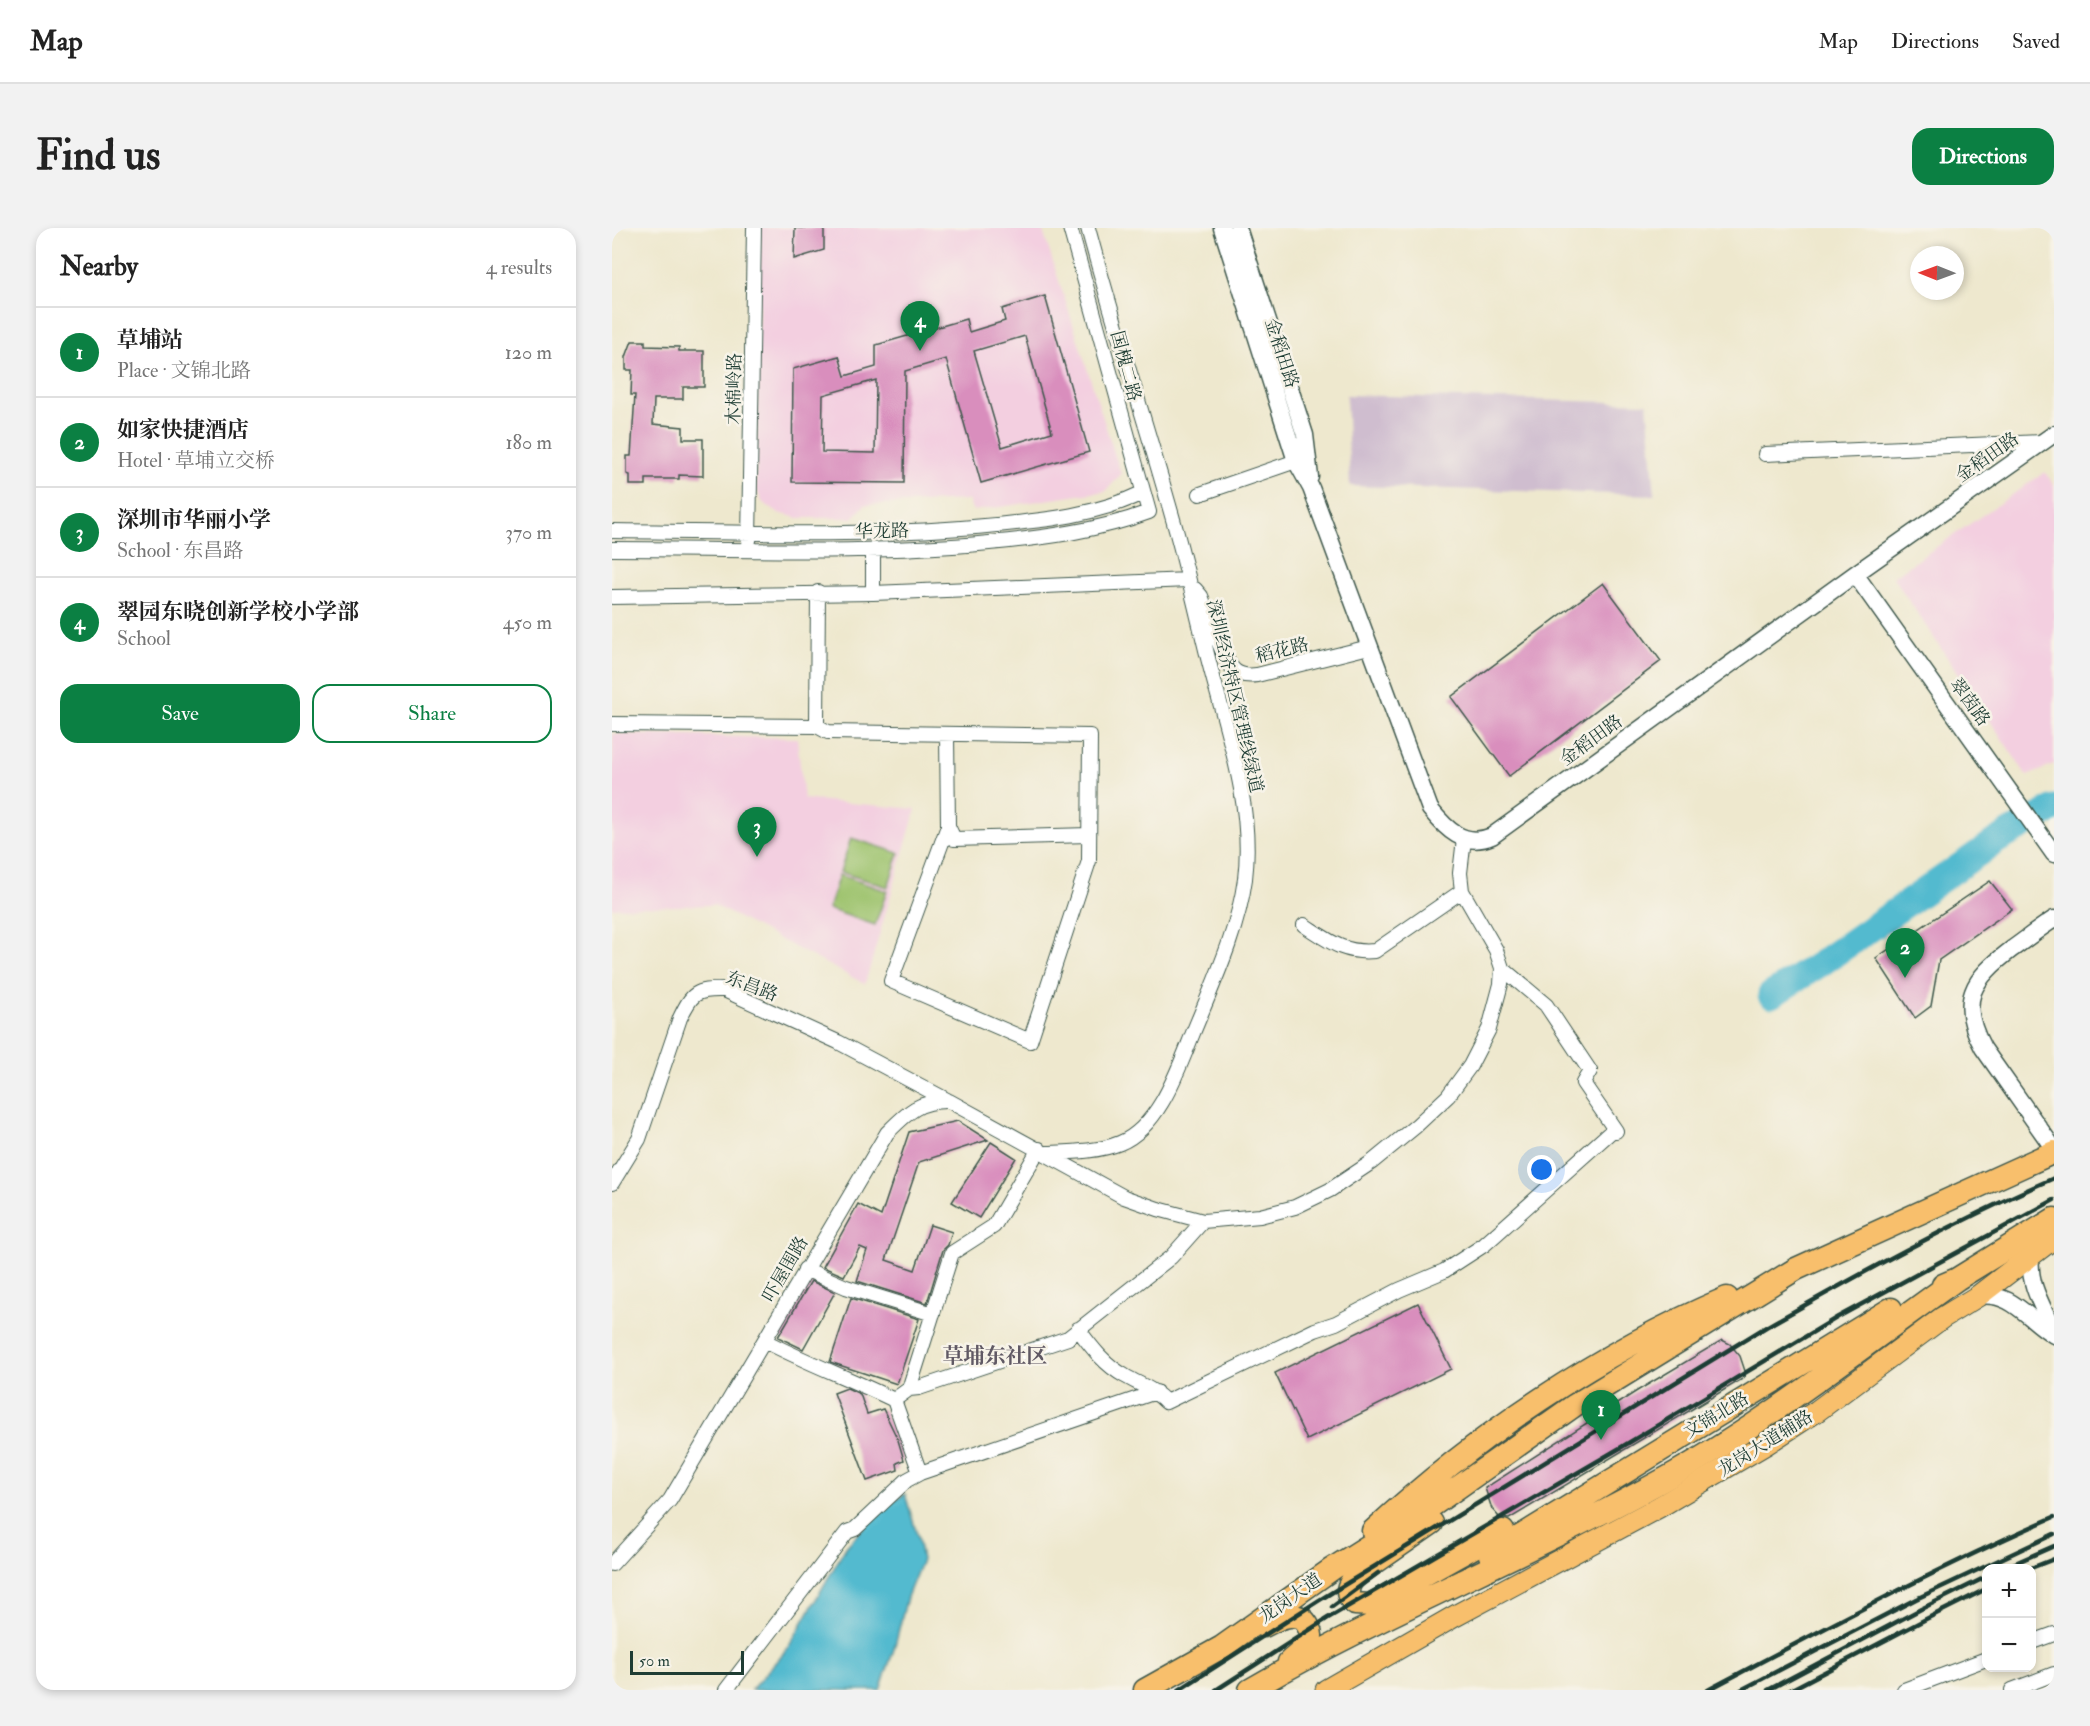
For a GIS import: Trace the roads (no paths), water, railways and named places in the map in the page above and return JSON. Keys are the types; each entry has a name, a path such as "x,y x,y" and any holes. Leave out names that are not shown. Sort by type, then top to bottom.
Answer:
{"highway":[{"path":"1332,1569 1398,1508 1544,1396 1687,1315 1796,1269 2054,1150"},
{"name":"文锦北路","path":"1384,1620 1893,1309 1957,1279 2054,1219"},
{"path":"1674,1441 1496,1534 1383,1598 1363,1606 1355,1604 1347,1593 1348,1586 1357,1575 1504,1473 1618,1378 1796,1269"},
{"path":"1250,1690 1384,1620 1655,1485 1729,1442 1957,1279"},
{"name":"龙岗大道","path":"1145,1690 1222,1647 1332,1569 1433,1505 1518,1444 1618,1378"},
{"path":"1222,1647 1283,1617 1298,1616 1306,1621 1311,1632 1310,1641 1270,1678"}],"main road":[{"name":"龙岗大道辅路","path":"1326,1690 1455,1616 1659,1507 1766,1444 1817,1411 1942,1318 1978,1296 2031,1258 2054,1239"}],"street":[{"name":"木棉岭路","path":"749,550 754,228"},
{"name":"国槐二路","path":"1070,228 1149,512"},
{"path":"1082,272 1098,267 1088,228"},
{"name":"金稻田路","path":"1222,228 1311,488 1430,809 1448,830 1464,839 1484,839 1492,836 1855,574 2049,438"},
{"name":"金稻田路","path":"1238,228 1305,435 1302,459"},
{"name":"深圳经济特区管理线绿道","path":"1043,1151 1077,1151 1119,1144 1133,1135 1156,1114 1179,1067 1213,983 1235,921 1245,879 1247,840 1239,782 1176,530 1098,267"},
{"path":"1765,454 2049,438"},
{"path":"1200,494 1302,459"},
{"name":"华龙路","path":"612,531 875,533 950,530 1021,523 1107,508 1142,493"},
{"name":"华龙路","path":"612,549 873,550 951,547 1016,541 1110,525 1149,512"},
{"path":"873,550 873,593"},
{"name":"翠茵路","path":"1855,574 2054,854"},
{"path":"612,597 818,592 873,593 1188,580"},
{"name":"稻花路","path":"1188,580 1201,596 1225,656 1234,671 1246,676 1369,647"},
{"path":"817,726 818,592"},
{"path":"612,724 817,726 828,732 1090,736 1089,861 1030,1041 891,981 948,826 947,734"},
{"path":"948,826 954,838 1089,836"},
{"path":"949,1101 1124,1197 1203,1221 1260,1216 1295,1207 1330,1190 1372,1162 1448,1096 1470,1066 1489,1029 1501,984 1502,968 1496,950 1462,891 1460,873 1464,839"},
{"path":"1304,925 1339,947 1360,952 1375,951 1462,891"},
{"path":"2054,918 1980,976 1970,1003 1974,1032 1983,1048 2054,1150"},
{"path":"1078,1329 1099,1357 1124,1376 1156,1392 1166,1402 1444,1270 1484,1245 1615,1130 1583,1083 1590,1071 1546,1005 1502,968"},
{"name":"东昌路","path":"612,1184 639,1139 680,1018 689,1000 704,990 724,990 817,1032 949,1101"},
{"name":"吓屋围路","path":"612,1564 670,1500 887,1133 905,1114 921,1104 949,1101"},
{"path":"909,1389 952,1254 994,1226 1043,1151"},
{"path":"894,1400 909,1389 920,1388 1068,1338 1171,1257 1203,1221"},
{"path":"2031,1258 2032,1284 2054,1334"},
{"path":"805,1269 846,1287 933,1314"},
{"path":"1978,1296 1990,1294 2010,1301 2038,1326 2054,1334"},
{"path":"765,1341 802,1360 856,1381 894,1400 920,1473"},
{"path":"726,1690 847,1532 855,1529 907,1480 920,1473 1156,1392"},
{"path":"2036,1640 2054,1634"},
{"path":"1904,1690 1982,1661"},
{"path":"2012,1690 2054,1674"}],"water":[{"path":"905,1494 922,1560 907,1597 894,1649 880,1690 751,1690 788,1648 846,1547 878,1511"}],"waterway":[{"path":"1771,995 1823,962 1996,841 2054,808"}],"railway":[{"path":"1179,1690 1318,1601 1766,1327 1944,1230 2054,1178"},
{"path":"1216,1690 1328,1618 1620,1448 1838,1317 2054,1200"},
{"path":"1708,1690 1923,1578 2054,1517"},
{"path":"1741,1690 1916,1599 2054,1534"},
{"path":"2013,1564 2054,1546"},
{"path":"2036,1566 2054,1559"},
{"path":"1332,1607 1378,1573"},
{"path":"1768,1690 1982,1579"},
{"path":"1790,1690 1982,1591"}],"place":[{"name":"翠园东晓创新学校小学部","path":"920,351"},
{"name":"深圳市华丽小学","path":"757,857"},
{"name":"如家快捷酒店","path":"1905,978"},
{"name":"草埔站","path":"1601,1440"}],"district":[{"name":"草埔东社区","path":"995,1356"}]}
